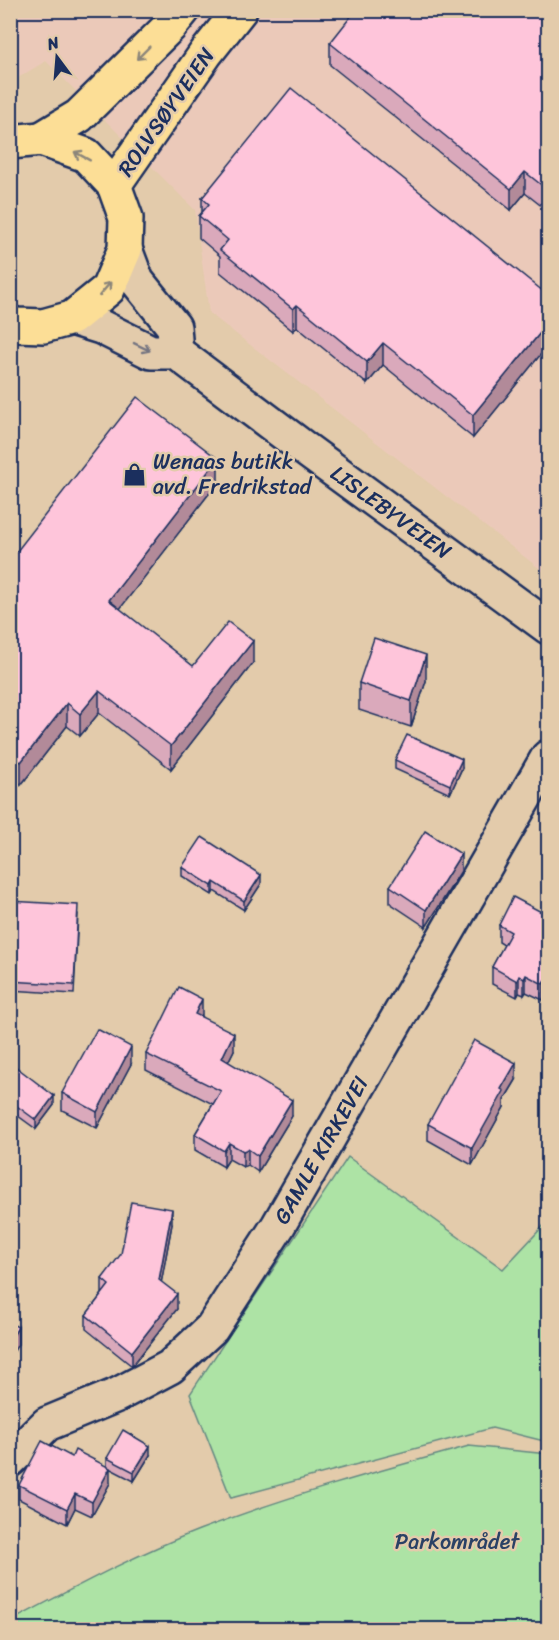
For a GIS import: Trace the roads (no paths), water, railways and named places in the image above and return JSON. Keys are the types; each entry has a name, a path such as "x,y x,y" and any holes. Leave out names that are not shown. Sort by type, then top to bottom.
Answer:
{"main road":[{"name":"ROLVSØYVEIEN","path":"26,141 79,116 170,26 183,10"},
{"name":"ROLVSØYVEIEN","path":"114,185 206,53 240,10"},
{"path":"12,325 43,326 72,318 108,289 125,249 126,218 114,185 86,155 26,141"}],"street":[{"path":"72,318 101,327 151,352 176,352 174,327 137,281 125,249"},
{"name":"LISLEBYVEIEN","path":"176,352 314,456 549,627"},
{"name":"GAMLE KIRKEVEI","path":"10,1460 47,1424 117,1395 170,1368 212,1328 278,1226 549,757"}],"place":[{"name":"Wenaas butikk avd. Fredrikstad","path":"135,474"}],"park label":[{"name":"Parkområdet","path":"457,1541"}]}
